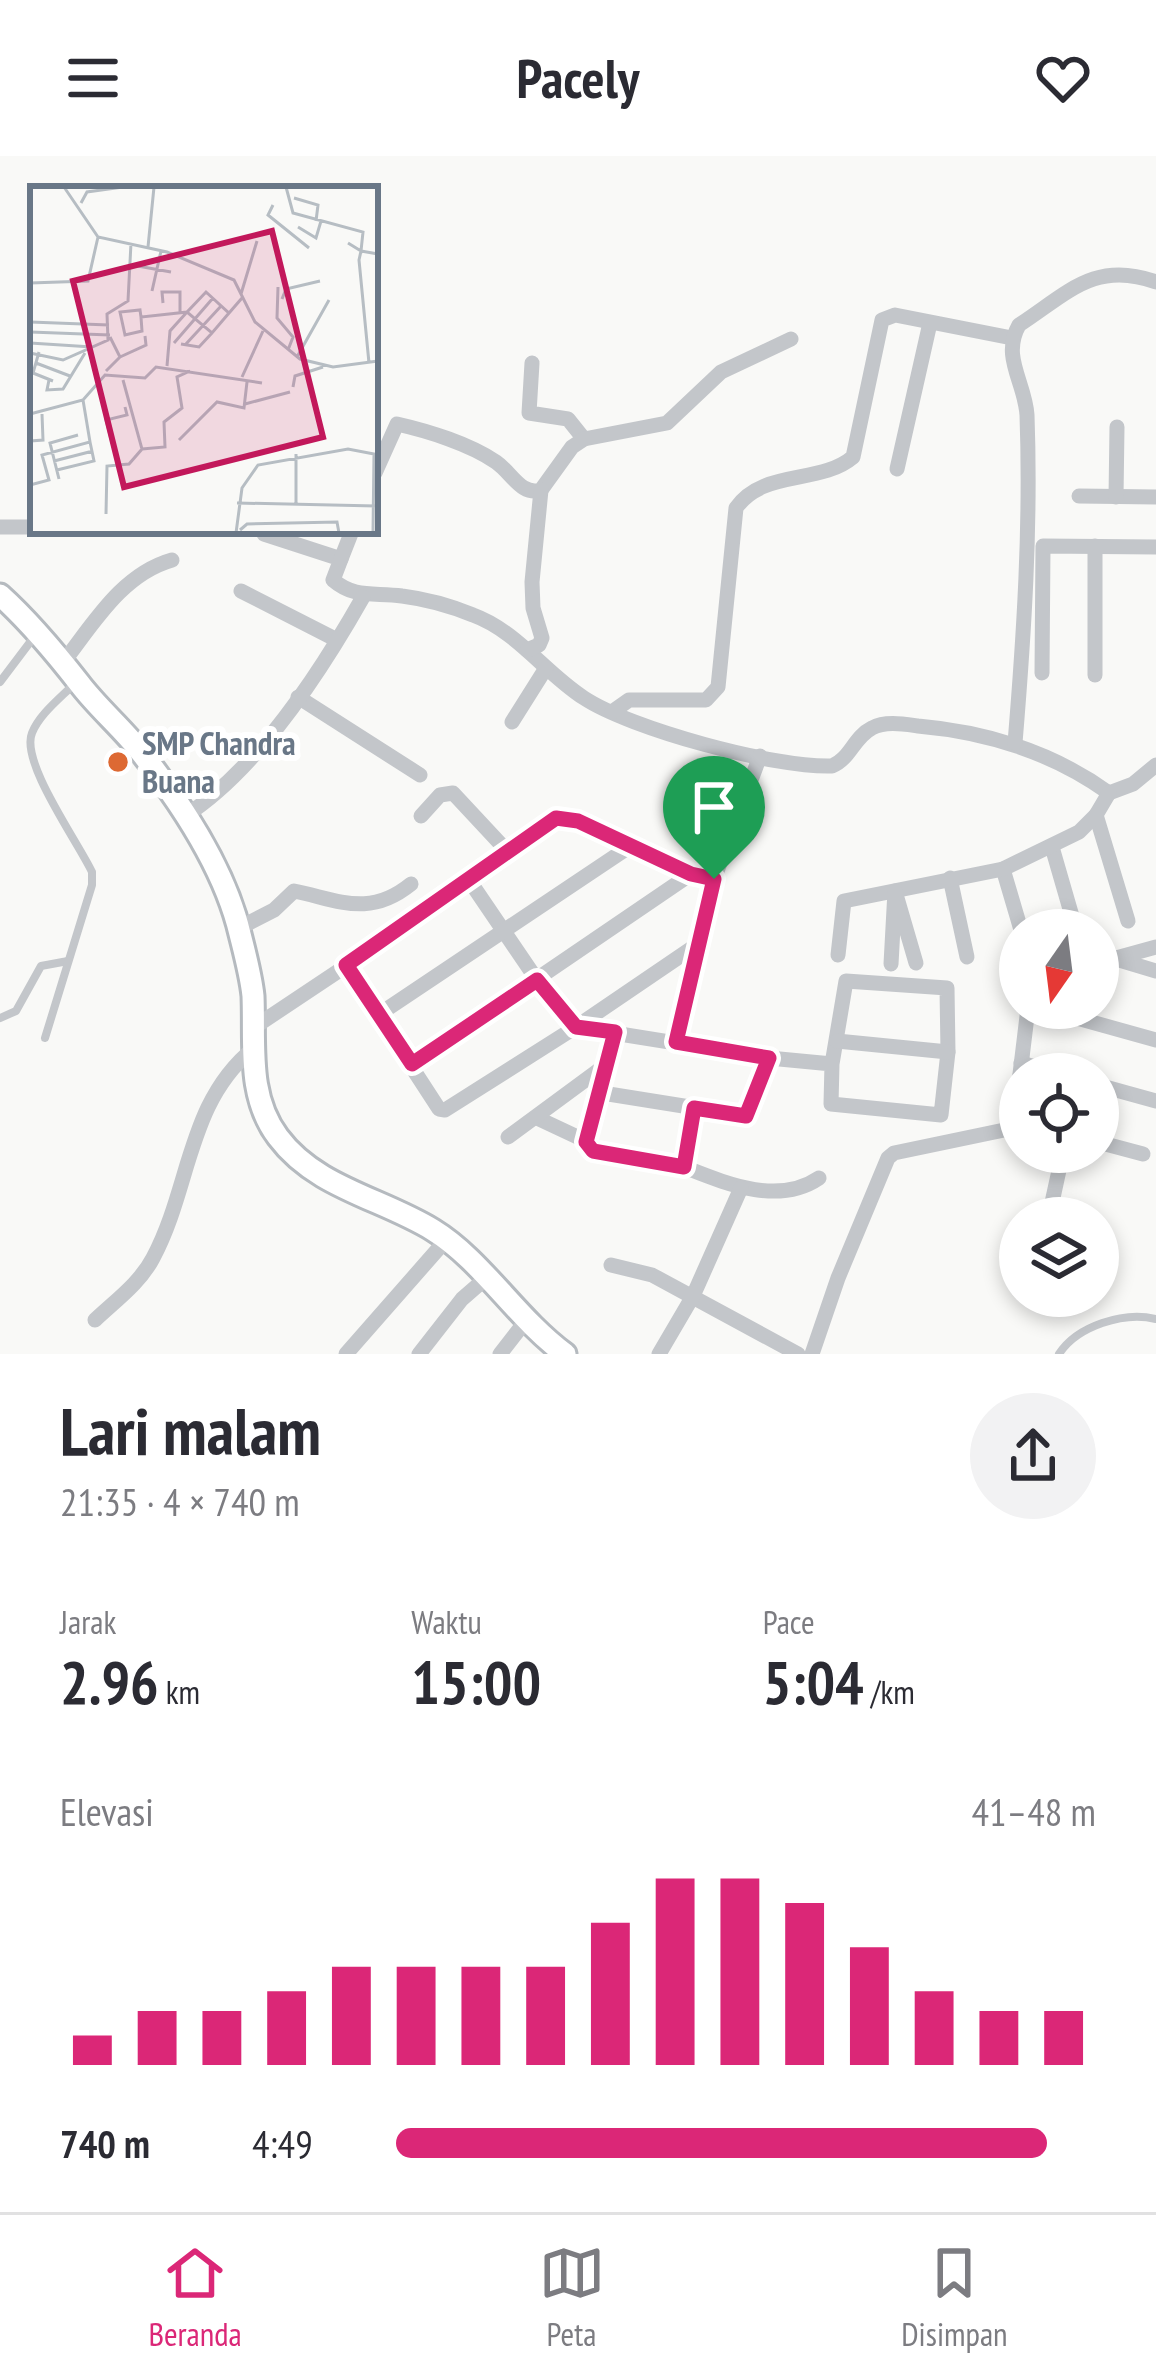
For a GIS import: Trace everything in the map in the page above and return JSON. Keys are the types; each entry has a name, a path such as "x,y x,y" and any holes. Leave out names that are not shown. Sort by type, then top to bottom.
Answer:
{"street":[{"path":"1016,743 1028,574 1027,412 1011,356 1012,338 1018,325 1097,276 1133,274 1156,282"},
{"path":"612,712 629,700 706,700 718,687 733,523 740,501 758,488 848,463 857,451 881,320 895,316 1012,338"},
{"path":"897,469 930,323"},
{"path":"527,650 542,638 532,582 542,490 572,447 584,439 667,423 721,372 791,339"},
{"path":"532,363 529,413 568,419 584,439"},
{"path":"381,438 403,424 491,459 527,492 542,490"},
{"path":"1116,496 1117,428"},
{"path":"1079,496 1156,497"},
{"path":"0,526 30,527"},
{"path":"264,534 341,559"},
{"path":"351,534 333,580 363,597 399,595 478,616 586,700 612,712 760,756 832,766 841,762 867,730 896,724 962,730 1016,743 1109,794"},
{"path":"1042,673 1042,546 1156,547"},
{"path":"1095,547 1095,675"},
{"path":"65,660 135,575 172,560"},
{"path":"241,591 337,640"},
{"path":"0,595 65,660 77,681 140,752 220,877 239,928 252,990 254,1082 276,1135 323,1179 394,1210 446,1240 525,1322 566,1354"},
{"path":"185,817 219,794 298,697 363,597"},
{"path":"512,722 546,668"},
{"path":"298,697 420,775"},
{"path":"676,1042 714,879 760,756"},
{"path":"838,955 844,901 1004,868 1052,848 1079,832 1109,794 1133,784 1156,765"},
{"path":"421,817 440,795 453,793 508,852"},
{"path":"1096,815 1128,921"},
{"path":"95,1320 152,1261 199,1123 222,1079 254,1038 346,965 556,818 578,821 691,874 714,879"},
{"path":"378,1015 629,847"},
{"path":"1052,848 1070,909"},
{"path":"1004,868 1015,909"},
{"path":"412,1064 691,874"},
{"path":"950,878 968,957"},
{"path":"469,880 537,980 576,1027 832,1064"},
{"path":"239,928 274,910 294,890 350,904 389,899 411,884"},
{"path":"895,891 916,963"},
{"path":"891,964 895,891"},
{"path":"346,965 439,1108 445,1110 698,944"},
{"path":"1119,956 1156,946"},
{"path":"1119,963 1156,970"},
{"path":"846,981 944,987 948,992 944,1112 938,1116 831,1104 837,1041 846,981"},
{"path":"1116,1029 1156,1040"},
{"path":"586,1142 615,1032"},
{"path":"837,1041 948,1052"},
{"path":"596,1092 746,1116 769,1058"},
{"path":"508,1136 603,1067"},
{"path":"1119,1091 1156,1101"},
{"path":"684,1167 694,1108"},
{"path":"536,1118 586,1142 593,1151 684,1167 741,1188 791,1189 819,1178"},
{"path":"812,1354 888,1158 999,1131"},
{"path":"1119,1148 1143,1154"},
{"path":"659,1354 693,1296 741,1188"},
{"path":"346,1354 446,1240"},
{"path":"611,1265 652,1275 798,1354"},
{"path":"419,1354 461,1299 485,1279"},
{"path":"500,1354 525,1322"}],"lane":[{"path":"0,682 38,632"},
{"path":"45,1038 92,872 41,779 29,745 35,726 77,681"},
{"path":"0,1018 16,1011 41,966 68,961"},
{"path":"1059,1354 1077,1334 1137,1314 1156,1319"}],"place":[{"name":"SMP Chandra Buana","path":"118,762"}],"route":[{"path":"556,818 578,821 691,874 714,879 676,1042 769,1058 746,1116 694,1108 684,1167 589,1147 586,1142 596,1092 615,1032 576,1027 537,980 412,1064 346,965 556,818"}]}
